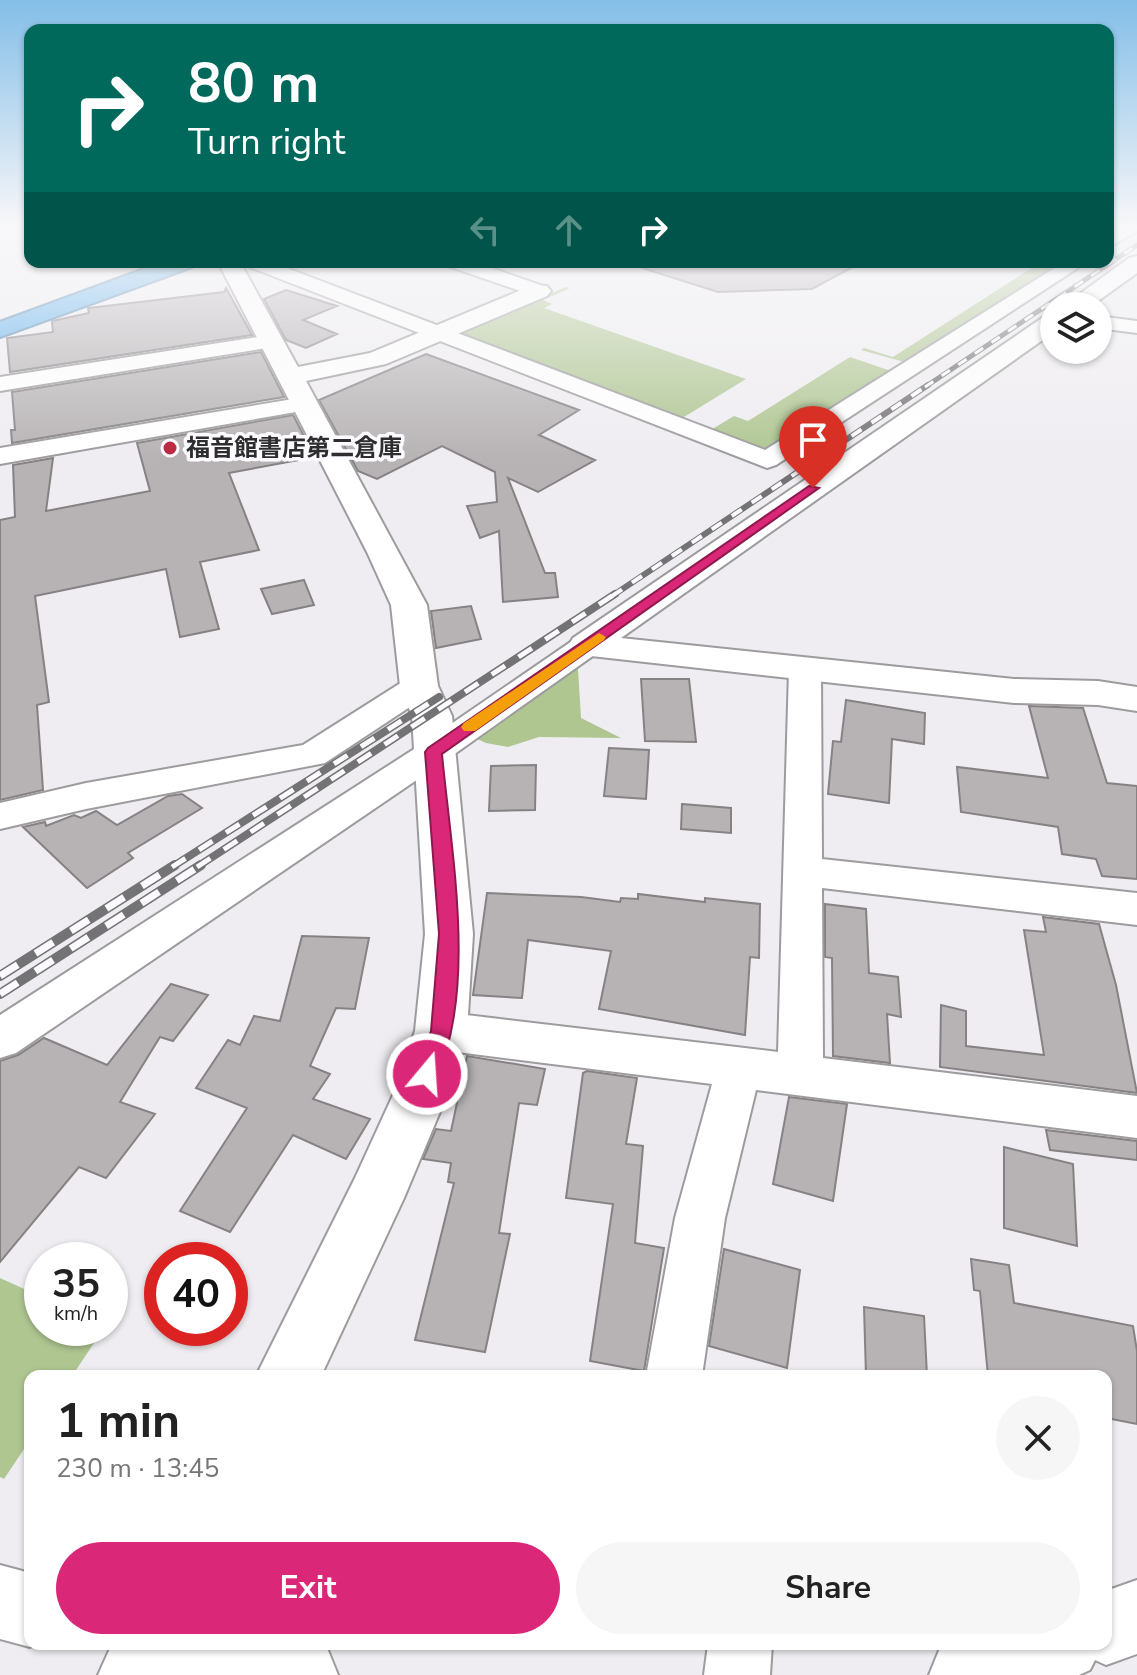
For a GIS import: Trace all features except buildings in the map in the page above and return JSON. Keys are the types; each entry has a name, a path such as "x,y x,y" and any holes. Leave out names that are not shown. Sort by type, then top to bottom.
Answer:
{"highway":[{"path":"0,330 75,302"}],"street":[{"path":"252,302 409,605 419,686 432,716 449,934 441,1031 420,1095 291,1370"},
{"path":"357,302 767,460 1014,302"},
{"path":"0,456 289,374 377,359 513,302"},
{"path":"1112,324 1137,327"},
{"path":"0,1039 434,752 1040,331"},
{"path":"0,384 289,374"},
{"path":"586,646 1014,691 1098,693 1137,699"},
{"path":"800,1076 805,670"},
{"path":"0,816 86,796 313,755 419,686"},
{"path":"802,871 1137,909"},
{"path":"441,1031 1137,1117"},
{"path":"675,1370 700,1218 739,1068"},
{"path":"0,1602 24,1608"},
{"path":"1112,1626 1137,1617"},
{"path":"136,1675 150,1650"},
{"path":"194,1650 300,1675"},
{"path":"737,1675 739,1650"},
{"path":"967,1675 1045,1650"}],"green space":[{"path":"532,302 548,302 552,304 544,308 746,379 684,417 675,417 457,335"},
{"path":"978,302 1003,302 908,363 861,350 864,348 893,357"},
{"path":"850,357 891,371 773,449 758,449 714,432 714,428 734,416 748,421"},
{"path":"577,653 581,718 621,738 539,737 508,747 486,743 462,732"},
{"path":"0,1278 24,1289 24,1346 92,1346 76,1370 24,1370 24,1449 4,1479 0,1477"}],"railway":[{"path":"925,387 1052,302"},
{"path":"615,594 928,385"},
{"path":"197,867 615,594"},
{"path":"172,867 439,697"},
{"path":"0,976 175,865"},
{"path":"0,994 201,865"}],"slow traffic":[{"path":"469,727 599,637"}],"place":[{"name":"福音館書店第二倉庫","path":"170,448"}],"route":[{"path":"427,1074 441,1031 449,934 434,752 813,488"}]}
